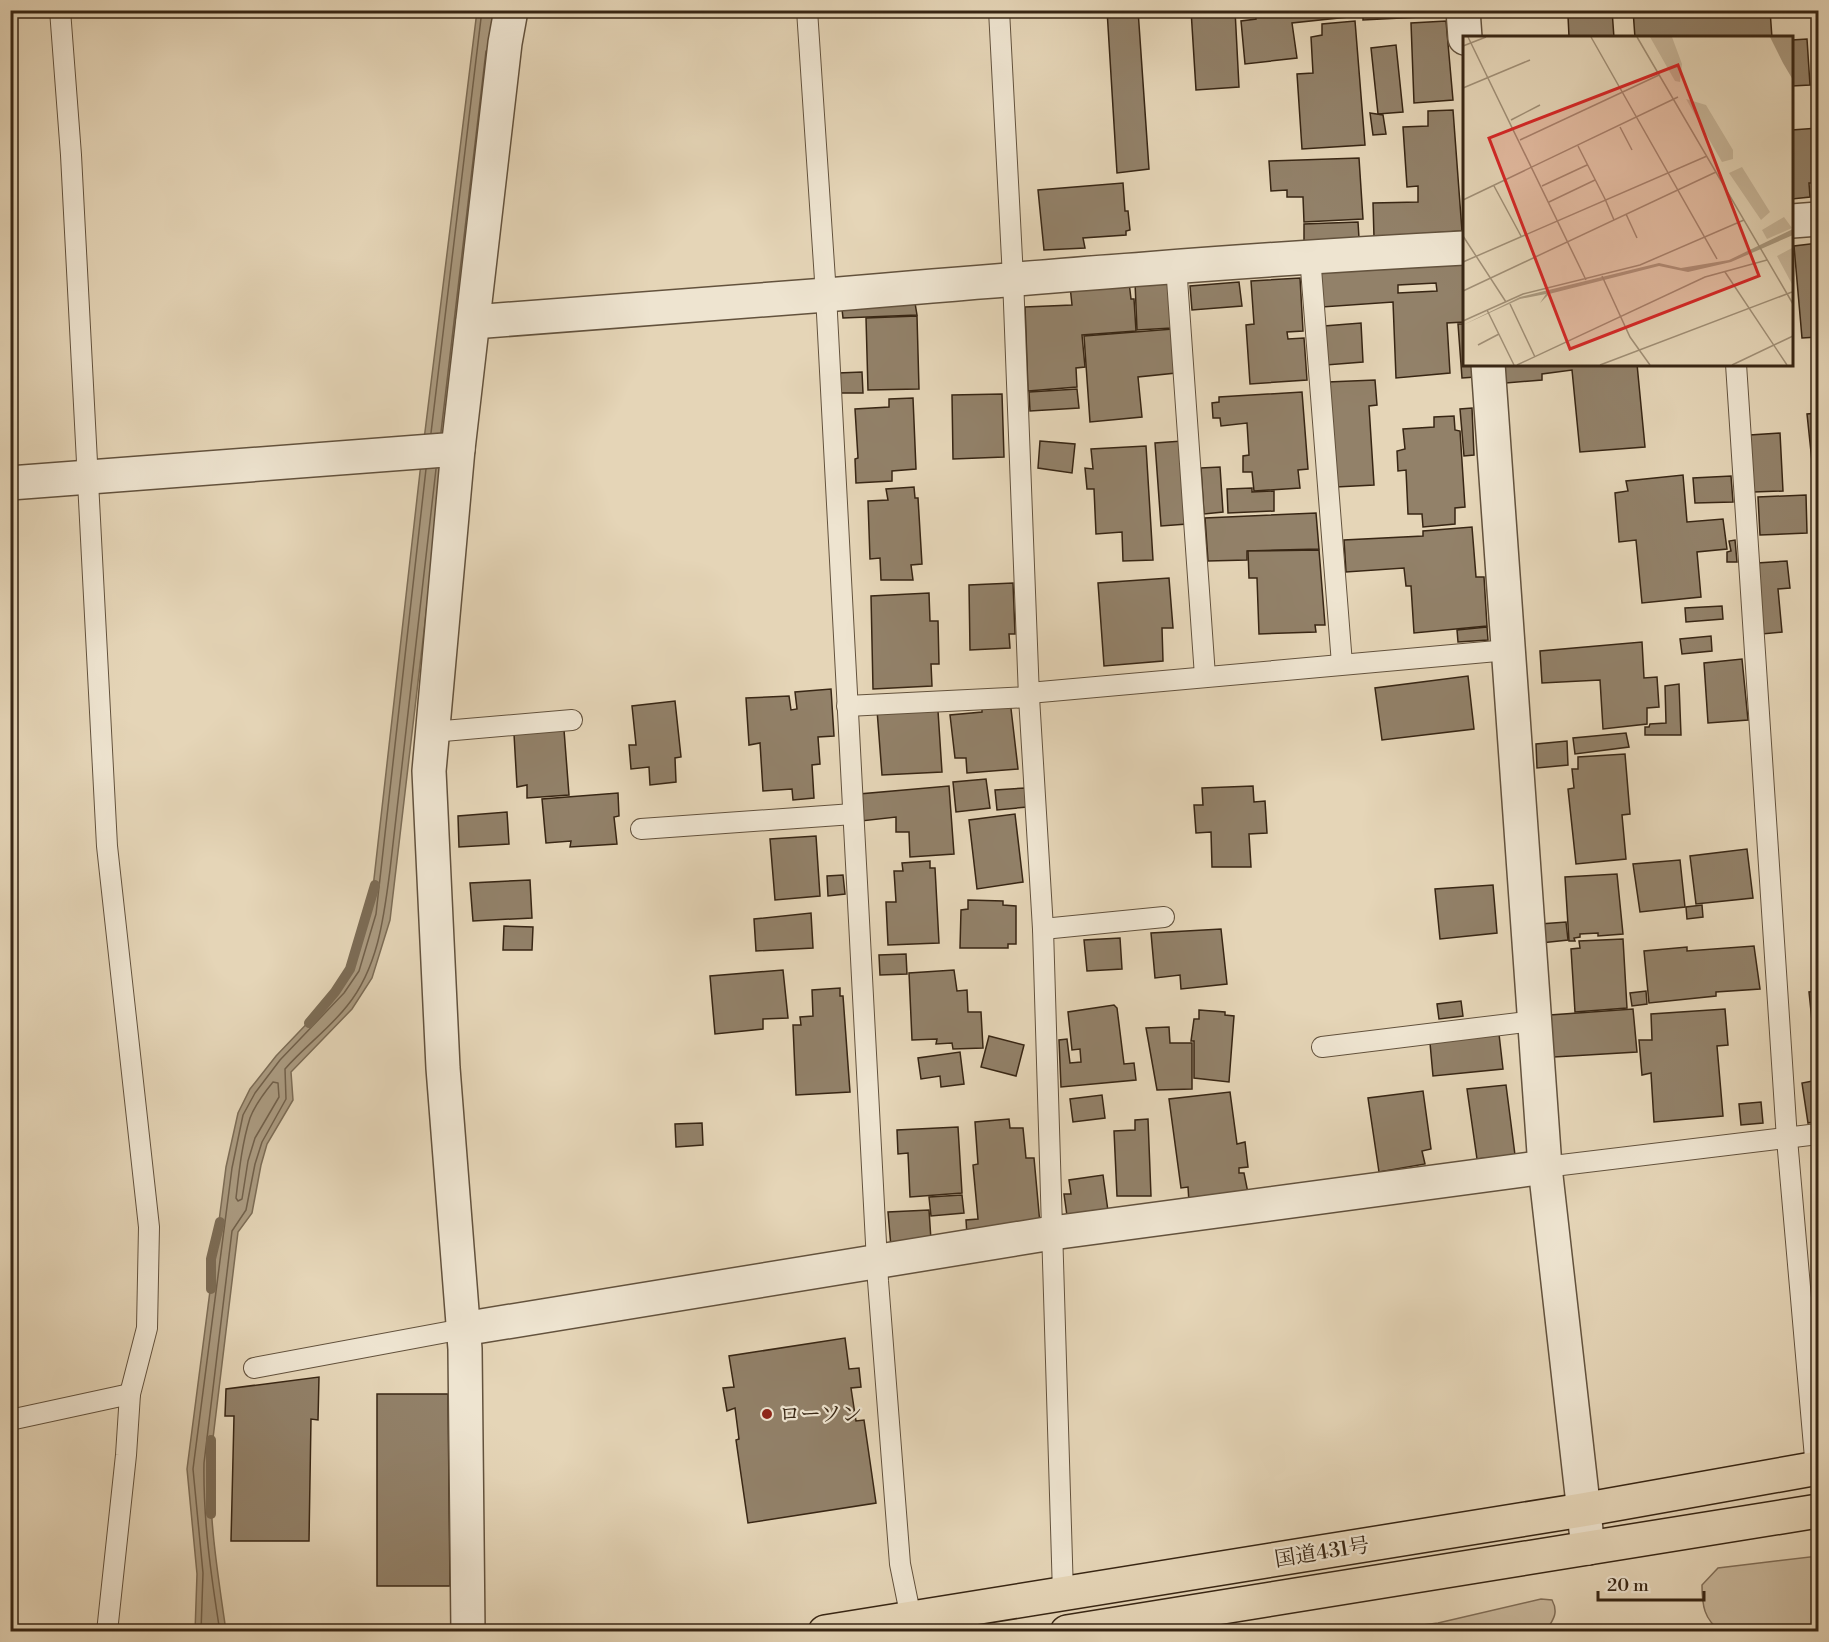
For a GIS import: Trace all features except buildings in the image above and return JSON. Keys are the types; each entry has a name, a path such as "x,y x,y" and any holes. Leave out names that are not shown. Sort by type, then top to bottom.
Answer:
{"highway":[{"name":"国道431号","path":"825,1632 1582,1510 1817,1468"},
{"name":"国道431号","path":"1067,1632 1818,1511"}],"street":[{"path":"468,1632 464,1329 443,1068 429,771 441,451 473,321 505,43 511,10"},
{"path":"1463,10 1465,36"},
{"path":"1793,221 1818,219"},
{"path":"473,321 1310,256 1463,248"},
{"path":"1488,366 1545,1167 1588,1548"},
{"path":"10,483 441,451"},
{"path":"464,1329 1052,1233 1545,1167"}],"lane":[{"path":"60,10 72,166 107,846 149,1227 147,1328 130,1394 126,1455 107,1632"},
{"path":"807,10 826,295 877,1262 900,1564 911,1618"},
{"path":"999,10 1029,695 1043,929 1063,1594"},
{"path":"1310,256 1342,664"},
{"path":"1176,266 1205,676"},
{"path":"1736,366 1787,1139 1817,1468"},
{"path":"847,705 1029,695 1205,676 1508,650"},
{"path":"432,732 572,720"},
{"path":"641,829 853,814"},
{"path":"1043,929 1164,917"},
{"path":"1322,1047 1534,1021"},
{"path":"1545,1167 1818,1134"},
{"path":"254,1368 464,1329"},
{"path":"10,1420 130,1394"}],"shaded area":[{"path":"1818,1556 1818,1631 1721,1631 1708,1617 1702,1585 1718,1568"},
{"path":"1541,1599 1552,1600 1555,1609 1553,1620 1546,1631 1377,1631 1438,1623"}],"water":[{"path":"477,11 497,11 390,920 372,978 352,1009 291,1072 293,1100 267,1144 252,1213 238,1232 210,1463 217,1568 226,1631 195,1632 197,1574 187,1469 226,1167 238,1113 250,1089 276,1056 339,990 353,969 370,914 420,472"}],"waterway":[{"path":"309,1023 335,992 350,969 375,885"},
{"path":"211,1289 211,1259 220,1222"},
{"path":"211,1440 211,1514"}],"place":[{"name":"ローソン","path":"767,1414"}]}
